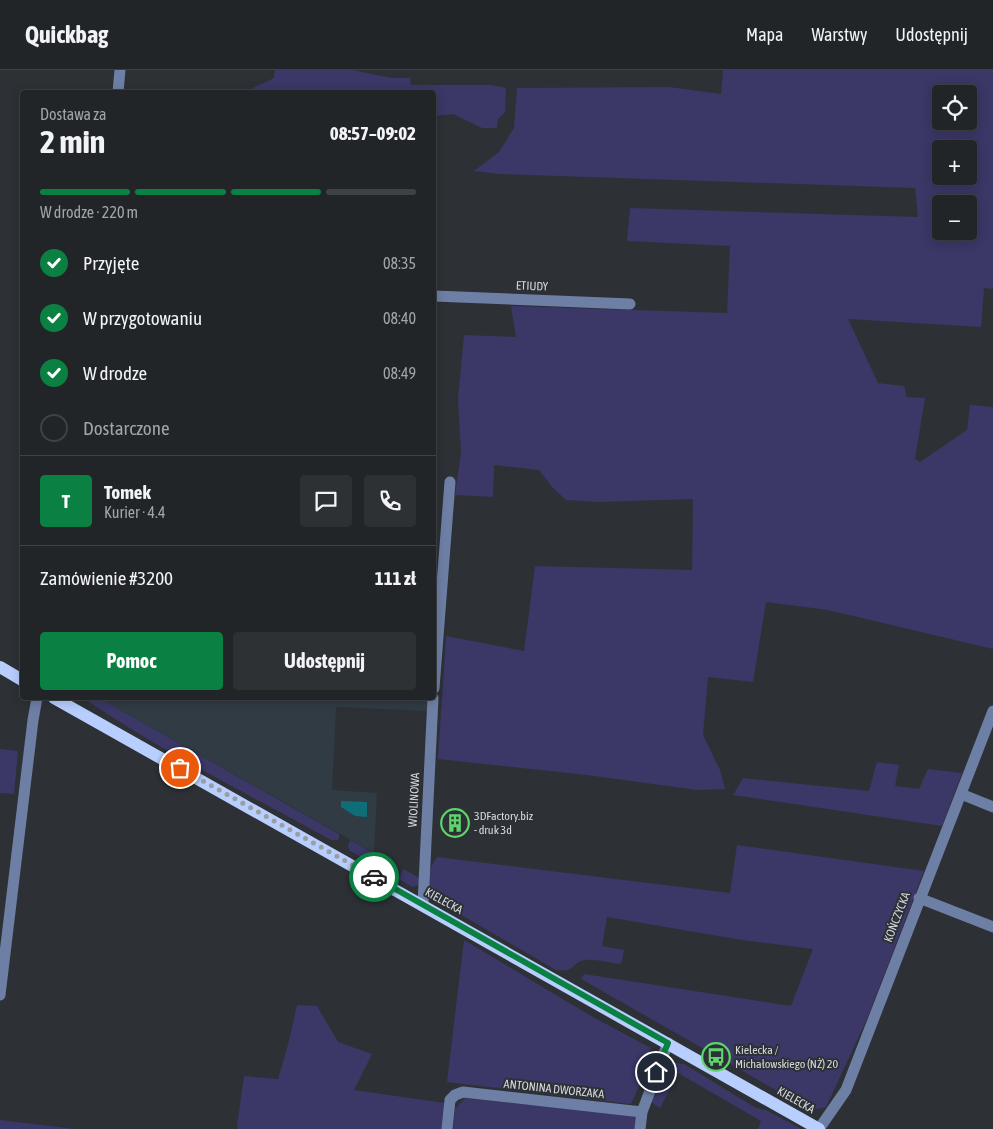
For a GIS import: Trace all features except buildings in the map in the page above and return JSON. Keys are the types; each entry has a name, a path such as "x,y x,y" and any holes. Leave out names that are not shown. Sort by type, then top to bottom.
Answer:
{"main road":[{"path":"0,667 20,679"},
{"name":"KIELECKA","path":"58,700 423,904 819,1129"}],"street":[{"path":"118,90 120,70"},
{"name":"ETIUDY","path":"436,296 630,304"},
{"path":"436,662 450,482"},
{"path":"0,995 37,700"},
{"name":"WIOLINOWA","path":"423,904 433,700"},
{"name":"KOŃCZYCKA","path":"819,1129 846,1090 993,711"},
{"path":"961,794 993,807"},
{"path":"919,898 993,927"},
{"path":"640,1129 642,1112 668,1043"},
{"name":"ANTONINA DWORZAKA","path":"447,1129 450,1100 454,1095 463,1092 642,1112"}],"shaded area":[{"path":"275,70 353,70 391,78 410,78 411,85 491,85 506,88 505,112 498,119 497,128 482,128 453,114 436,116 436,90 253,90 253,88 274,78"},
{"path":"723,70 993,70 993,289 984,288 981,327 848,319 878,383 904,386 907,397 925,398 915,459 920,462 967,430 970,405 993,407 993,649 828,610 766,602 753,682 708,677 703,735 720,770 725,789 697,790 587,775 438,759 446,636 524,651 535,566 692,570 693,499 599,502 566,500 553,488 539,470 494,465 493,497 455,495 461,453 458,399 464,335 516,337 511,306 727,313 730,246 627,241 630,208 918,217 915,188 499,174 474,171 499,152 514,128 517,88 669,87 721,94"},
{"path":"90,700 103,700 339,834 338,840 331,840 178,757 89,702"},
{"path":"103,700 429,700 428,711 336,707 332,790 377,793 374,853"},
{"path":"0,749 18,751 14,794 0,793"},
{"path":"877,762 899,765 895,786 919,789 928,769 962,773 942,826 733,795 743,778 869,791"},
{"path":"350,840 395,865 390,873 350,851 348,846"},
{"path":"737,845 924,871 867,1019 826,1107 813,1110 795,1101 581,979 584,974 791,1006 813,949 742,940 607,917 602,946 624,950 621,964 585,960 577,963 570,969 556,970 434,899 429,882 431,868 437,857 730,893"},
{"path":"403,869 420,878 418,885 412,887 399,879"},
{"path":"464,940 591,1016 651,1048 644,1076 631,1104 447,1082"},
{"path":"297,1005 317,1006 338,1042 372,1054 354,1090 445,1103 442,1129 238,1129 244,1076 278,1079"},
{"path":"670,1064 684,1064 756,1108 766,1110 801,1129 758,1129 761,1121 678,1073 660,1108 651,1102 663,1069"},
{"path":"465,1098 639,1116 637,1129 453,1129 455,1109"},
{"path":"0,1120 75,1129 0,1129"}],"water":[{"path":"341,801 367,802 367,817 355,816 341,807"}],"way so far":[{"path":"180,768 374,877"}],"place":[{"name":"3DFactory.biz - druk 3d","path":"455,823"},
{"name":"Kielecka / Michałowskiego (NŻ) 20","path":"716,1057"}],"route":[{"path":"374,877 668,1043 656,1072"}]}
